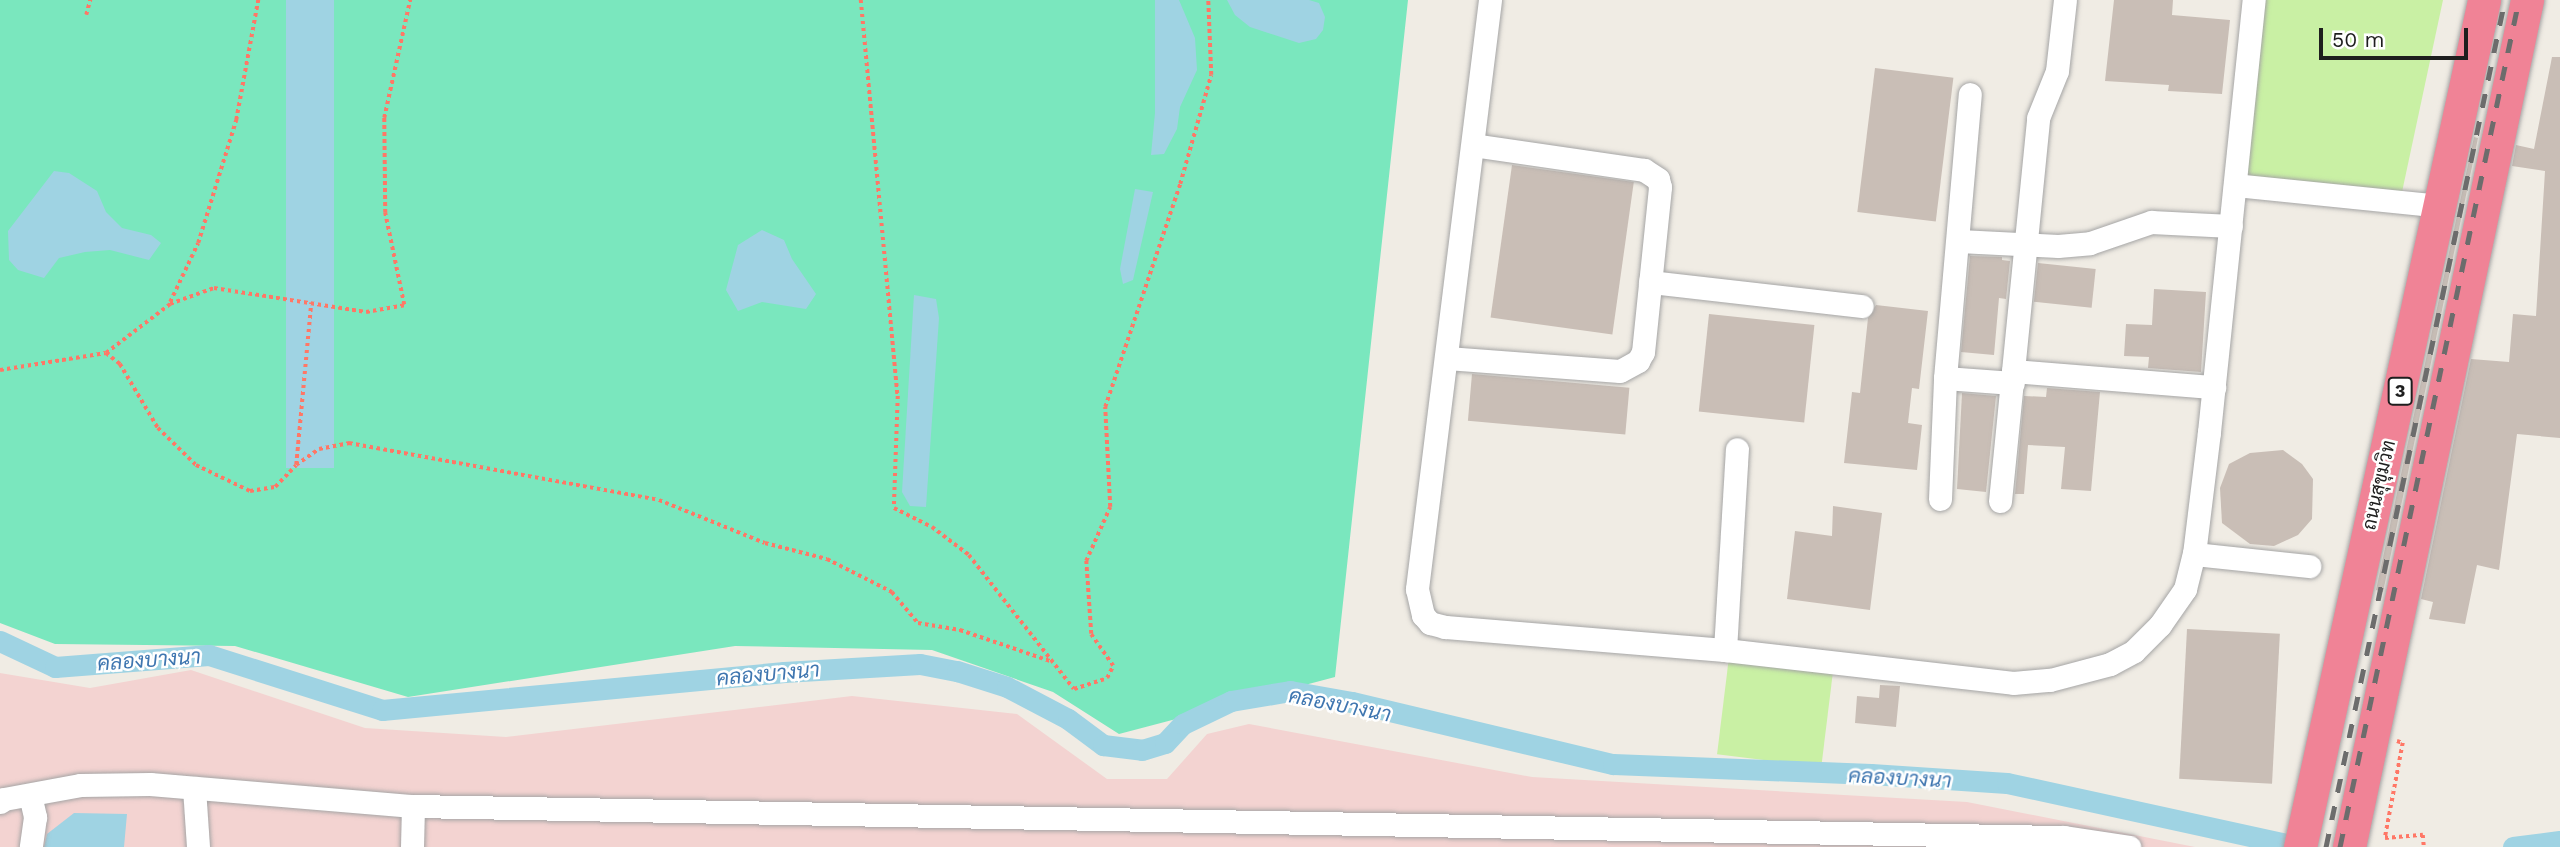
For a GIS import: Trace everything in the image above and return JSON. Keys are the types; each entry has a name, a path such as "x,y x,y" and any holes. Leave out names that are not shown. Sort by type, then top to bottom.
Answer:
{"highway":[{"name":"ถนนสุขุมวิท","path":"2300,847 2484,0"},
{"name":"3","path":"2349,847 2527,0"}],"lane":[{"path":"1490,0 1417,589 1419,605 1430,623 1445,627 1725,650 2013,683 2079,675 2110,664 2134,650 2160,625 2185,589 2194,554 2214,387 2254,0"},
{"path":"2000,501 2038,118 2057,71 2065,0"},
{"path":"1940,499 1945,378 1970,94"},
{"path":"1447,359 1620,371 1630,367 1643,352 1660,187 1653,173 1473,145"},
{"path":"2235,185 2441,206"},
{"path":"1959,241 2058,246 2090,243 2151,222 2231,226"},
{"path":"1650,282 1862,306"},
{"path":"1945,378 2013,377 2214,387"},
{"path":"1725,650 1737,449"},
{"path":"2194,554 2309,566"},
{"path":"0,802 30,794 92,785 194,788 413,806 2050,837 2129,847"},
{"path":"194,788 198,847"},
{"path":"30,794 35,817 30,847"},
{"path":"412,847 413,806"}],"path":[{"path":"86,15 90,0"},
{"path":"170,304 198,243 236,120 258,0"},
{"path":"0,370 106,353 170,304 214,288 366,312 404,305 384,213 384,118 410,0"},
{"path":"861,0 898,396 894,508 932,527 969,555 1074,689 1107,678 1113,666 1091,634 1086,561 1110,507 1105,407 1180,184 1211,75 1208,0"},
{"path":"296,465 311,303"},
{"path":"106,353 120,364 158,428 196,466 250,491 275,487 296,465 319,449 349,443 659,500 765,543 827,559 891,592 918,623 960,630 1055,662"},
{"path":"2403,743 2385,838 2423,835 2424,847"}],"shaded area":[{"path":"191,670 365,728 506,737 852,696 1017,714 1107,779 1167,779 1207,734 1249,724 1532,777 1967,802 2195,847 0,847 0,673 90,688"}],"green space":[{"path":"0,0 1408,0 1335,677 1119,734 1053,692 932,650 735,646 408,697 235,646 55,644 0,623"},
{"path":"2263,0 2443,0 2402,192 2246,177"},
{"path":"1729,657 1833,670 1821,767 1717,754"}],"water":[{"path":"286,0 334,0 334,468 286,468"},
{"path":"1155,0 1179,0 1195,38 1197,70 1180,107 1177,129 1164,154 1151,155 1155,113"},
{"path":"1227,0 1309,0 1319,3 1325,17 1323,30 1316,39 1299,43 1250,27 1235,15"},
{"path":"54,171 69,173 97,191 106,212 122,228 151,235 161,243 149,260 110,250 59,258 44,278 18,270 9,260 8,231"},
{"path":"1135,189 1153,192 1133,280 1123,284 1120,269"},
{"path":"762,230 784,240 792,259 816,294 806,309 762,302 738,311 726,290 738,245"},
{"path":"914,295 936,299 939,318 926,507 910,506 902,492"},
{"path":"74,813 127,814 124,847 44,847 47,834"}],"building":[{"path":"2114,0 2173,0 2172,15 2230,20 2222,94 2168,91 2169,85 2105,81"},
{"path":"2552,57 2560,57 2560,438 2517,434 2499,570 2477,565 2465,624 2429,619 2433,602 2421,599 2471,359 2509,362 2513,314 2536,316 2545,171 2512,166 2516,145 2534,149"},
{"path":"1875,68 1953,78 1936,222 1857,212"},
{"path":"2474,137 2478,138 2383,592 2376,590"},
{"path":"1512,165 1634,182 1612,335 1491,318"},
{"path":"1970,256 2002,257 2002,260 2010,261 2006,299 1999,298 1994,355 1961,352"},
{"path":"2038,263 2096,269 2092,308 2034,302"},
{"path":"2154,289 2206,292 2201,372 2148,368 2149,357 2124,356 2126,324 2152,325"},
{"path":"1876,305 1928,311 1919,389 1912,388 1908,423 1922,425 1917,470 1844,463 1852,392 1860,393 1868,318"},
{"path":"1709,314 1814,325 1804,423 1699,411"},
{"path":"1472,374 1629,388 1625,435 1468,421"},
{"path":"2047,388 2100,392 2091,491 2061,489 2065,447 2028,445 2024,494 2015,494 2024,396 2046,397"},
{"path":"1962,393 1996,396 1986,492 1957,489"},
{"path":"2283,450 2302,464 2313,479 2312,519 2298,535 2274,546 2250,544 2222,523 2220,488 2229,464 2250,453"},
{"path":"1833,506 1882,513 1870,610 1787,599 1795,531 1832,536"},
{"path":"2187,629 2280,634 2272,784 2179,779"},
{"path":"1880,685 1900,686 1896,727 1855,723 1857,696 1879,698"}],"waterway":[{"name":"คลองบางนา","path":"0,641 55,667 209,655 382,710 784,672 920,664 957,671 1007,687 1068,719 1103,745 1142,750 1165,743 1183,724 1231,701 1290,691 1352,702 1613,764 1871,774 2007,783 2300,847"},
{"name":"คลองบางนา","path":"2513,847 2560,841"}],"railway":[{"path":"2326,847 2505,0"},
{"path":"2340,847 2519,0"}]}
